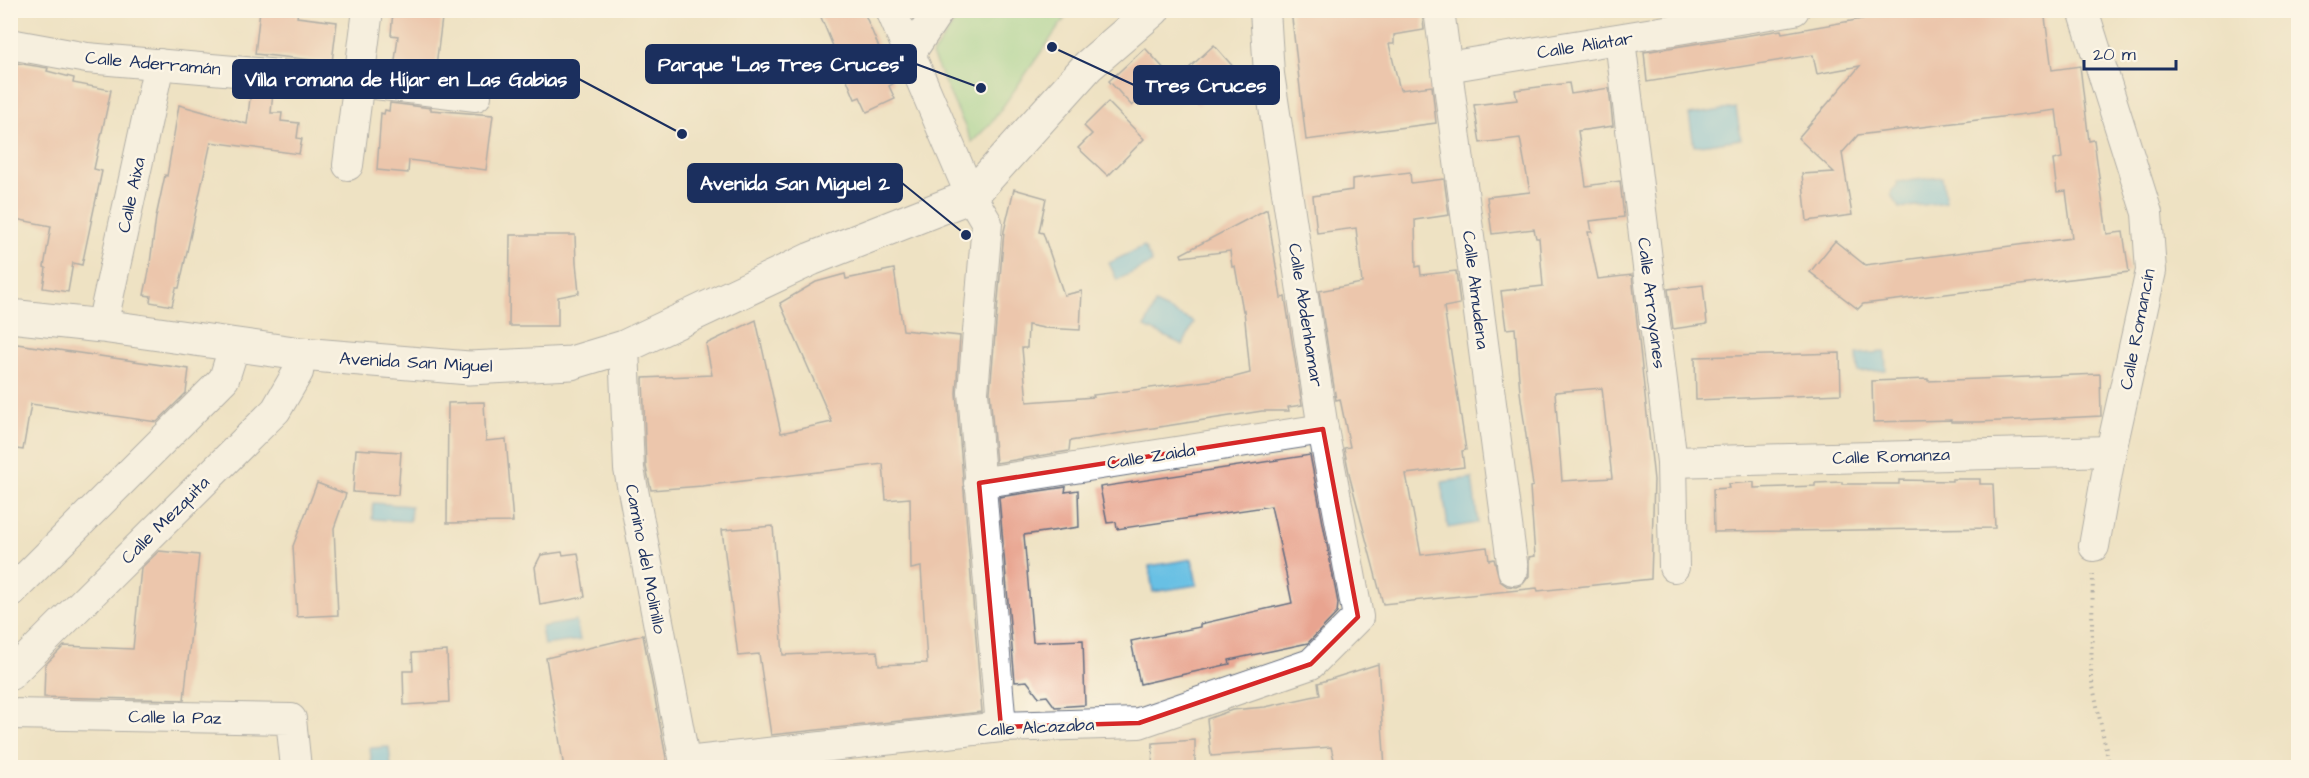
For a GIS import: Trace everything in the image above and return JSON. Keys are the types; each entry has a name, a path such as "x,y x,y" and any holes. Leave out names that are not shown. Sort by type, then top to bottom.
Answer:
{"street":[{"path":"348,165 368,10"},
{"path":"891,10 971,196 987,223 973,392 1001,728"},
{"path":"909,55 939,10"},
{"path":"971,196 1088,66 1153,10"},
{"name":"Calle Abdenhamar","path":"1265,10 1269,74 1323,429 1358,617"},
{"name":"Calle Almudena","path":"1439,10 1513,570"},
{"name":"Calle Aliatar","path":"1447,67 1794,10"},
{"name":"Calle Romancín","path":"2083,10 2147,213 2151,271 2111,451 2094,546"},
{"name":"Calle Arrayanes","path":"1620,40 1672,462 1674,567"},
{"name":"Calle Aderramán","path":"10,44 87,58 358,82 476,96"},
{"name":"Calle Aixa","path":"102,326 159,64"},
{"name":"Avenida San Miguel","path":"10,316 102,326 301,354 469,368 571,363 624,347 811,259 971,196"},
{"path":"10,593 224,379 235,344"},
{"name":"Camino del Molinillo","path":"624,347 629,469 686,765"},
{"name":"Calle Mezquita","path":"10,675 276,410 298,372 301,354"},
{"name":"Calle Zaida","path":"979,483 1323,429"},
{"name":"Calle Romanza","path":"1672,462 2111,451"},
{"name":"Calle Alcazaba","path":"686,765 1001,728 1139,723 1311,664 1358,617"},
{"name":"Calle la Paz","path":"10,714 291,719 296,768"}],"path":[{"path":"2094,546 2091,676 2110,768"}],"highlighted area":[{"path":"1323,429 1358,617 1311,664 1139,723 1001,727 979,483"}],"green space":[{"path":"963,10 1070,11 992,122 972,142 932,55"}],"water":[{"path":"1736,108 1741,139 1694,146 1689,115"},
{"path":"1942,177 1946,202 1900,208 1891,195 1892,190 1897,187 1897,182"},
{"path":"1144,246 1152,263 1117,280 1109,263"},
{"path":"1155,304 1194,322 1183,345 1145,327"},
{"path":"1885,352 1886,370 1858,372 1857,354"},
{"path":"1472,478 1478,523 1448,528 1442,482"},
{"path":"373,503 411,506 410,521 372,519"},
{"path":"1192,559 1197,585 1153,592 1149,566"},
{"path":"576,621 580,640 544,645 541,627"},
{"path":"389,747 391,767 372,767 370,748"}],"building":[{"path":"260,10 298,10 297,17 337,22 332,62 255,54"},
{"path":"393,10 443,10 435,74 394,69 398,36 391,35"},
{"path":"818,10 863,10 894,83 889,86 895,99 867,112 860,97 855,99"},
{"path":"1291,10 1422,10 1424,30 1394,35 1394,44 1389,44 1400,90 1432,86 1436,123 1306,140"},
{"path":"1914,10 2044,10 2052,70 2080,66 2089,141 2094,140 2107,234 2123,232 2129,272 1863,304 1858,309 1810,272 1835,241 1865,265 2072,238 2066,191 2057,192 2053,160 2062,158 2056,110 1858,135 1842,153 1852,215 1807,221 1802,174 1834,172 1798,138 1860,66 1817,74 1813,55 1647,82 1644,52 1781,30 1782,33"},
{"path":"1214,45 1236,70 1198,105 1175,81"},
{"path":"1145,48 1168,73 1132,106 1109,81"},
{"path":"10,62 48,68 47,71 74,78 73,83 111,90 94,169 102,171 82,265 73,263 68,292 43,288 51,226 10,218"},
{"path":"1569,83 1571,94 1609,88 1613,126 1578,131 1586,186 1620,181 1624,217 1590,221 1592,232 1588,232 1598,279 1632,275 1654,480 1651,579 1383,604 1350,478 1344,448 1350,447 1340,399 1336,400 1319,291 1362,283 1356,228 1317,233 1313,196 1352,190 1352,179 1410,172 1411,183 1444,179 1449,215 1415,220 1416,267 1420,266 1421,275 1456,271 1460,304 1444,307 1466,450 1462,451 1464,467 1406,474 1421,555 1487,547 1489,560 1494,559 1500,581 1507,586 1516,587 1523,584 1529,576 1529,557 1535,556 1530,487 1533,486 1520,392 1515,328 1506,329 1501,291 1543,286 1539,238 1536,238 1534,229 1492,234 1487,197 1530,192 1520,138 1480,143 1474,105 1517,100 1515,90","holes":["1602,388 1612,478 1562,481 1555,392"]},
{"path":"251,90 273,92 271,113 282,113 281,121 299,123 297,138 302,139 299,154 211,142 179,288 176,288 172,306 150,302 151,296 144,295 156,217 165,175 167,176 179,105 247,124"},
{"path":"1108,102 1144,139 1108,176 1078,148 1092,134 1084,126"},
{"path":"390,103 431,108 431,110 493,115 486,170 409,160 408,173 377,170 381,113 384,114 385,110 389,111"},
{"path":"1014,189 1046,198 1039,232 1043,233 1064,295 1082,291 1080,330 1028,325 1027,348 1022,348 1027,402 1094,397 1093,395 1231,378 1250,373 1244,310 1230,251 1182,257 1181,254 1267,209 1281,298 1285,297 1302,405 1288,407 1289,411 1262,411 1070,441 1069,451 996,463 990,392 1004,231"},
{"path":"510,235 575,235 579,293 558,297 558,326 509,326"},
{"path":"894,269 903,330 960,336 956,393 982,712 771,735 759,654 738,656 722,530 773,526 783,655 877,651 879,665 927,663 921,567 911,569 910,498 886,500 883,464 651,490 646,467 643,378 712,375 706,344 756,320 781,433 832,422 780,303 816,282 845,274 846,279"},
{"path":"1703,285 1707,324 1673,329 1668,289"},
{"path":"10,343 189,369 186,393 157,422 31,404 23,450 10,448"},
{"path":"1840,353 1841,394 1696,400 1695,357"},
{"path":"2100,374 2101,416 1979,422 1951,422 1951,420 1873,422 1872,381"},
{"path":"484,402 486,441 506,439 513,522 447,523 448,403"},
{"path":"356,449 401,452 398,495 353,492"},
{"path":"1310,455 1338,603 1337,613 1308,643 1229,660 1230,664 1140,684 1131,641 1200,627 1200,624 1292,603 1271,506 1117,529 1116,522 1107,523 1100,487"},
{"path":"1952,479 1980,479 1980,484 1993,484 1995,528 1714,532 1713,489 1729,488 1728,484 1754,482 1754,488 1815,486 1815,483 1842,482 1842,484 1899,484 1899,480 1952,481"},
{"path":"317,483 346,494 334,528 338,615 297,617 293,546"},
{"path":"1066,487 1065,492 1078,490 1079,527 1024,535 1033,642 1083,640 1085,705 1055,707 1047,696 1039,697 1027,681 1015,682 999,497"},
{"path":"159,551 199,555 184,700 44,697 45,665 64,646 133,649 141,568"},
{"path":"562,552 563,555 578,553 585,597 540,605 535,567 541,555"},
{"path":"643,635 668,768 564,768 546,658"},
{"path":"447,651 449,702 404,705 403,671 413,671 412,653"},
{"path":"1378,664 1385,768 1336,768 1331,747 1211,756 1207,719 1232,710 1265,707 1320,695 1318,683"},
{"path":"1195,740 1195,768 1152,768 1153,743"}],"place":[{"name":"Tres Cruces","path":"1052,47"},
{"name":"Parque \"Las Tres Cruces\"","path":"981,88"},
{"name":"Villa romana de Híjar en Las Gabias","path":"682,134"},
{"name":"Avenida San Miguel 2","path":"966,235"}]}
